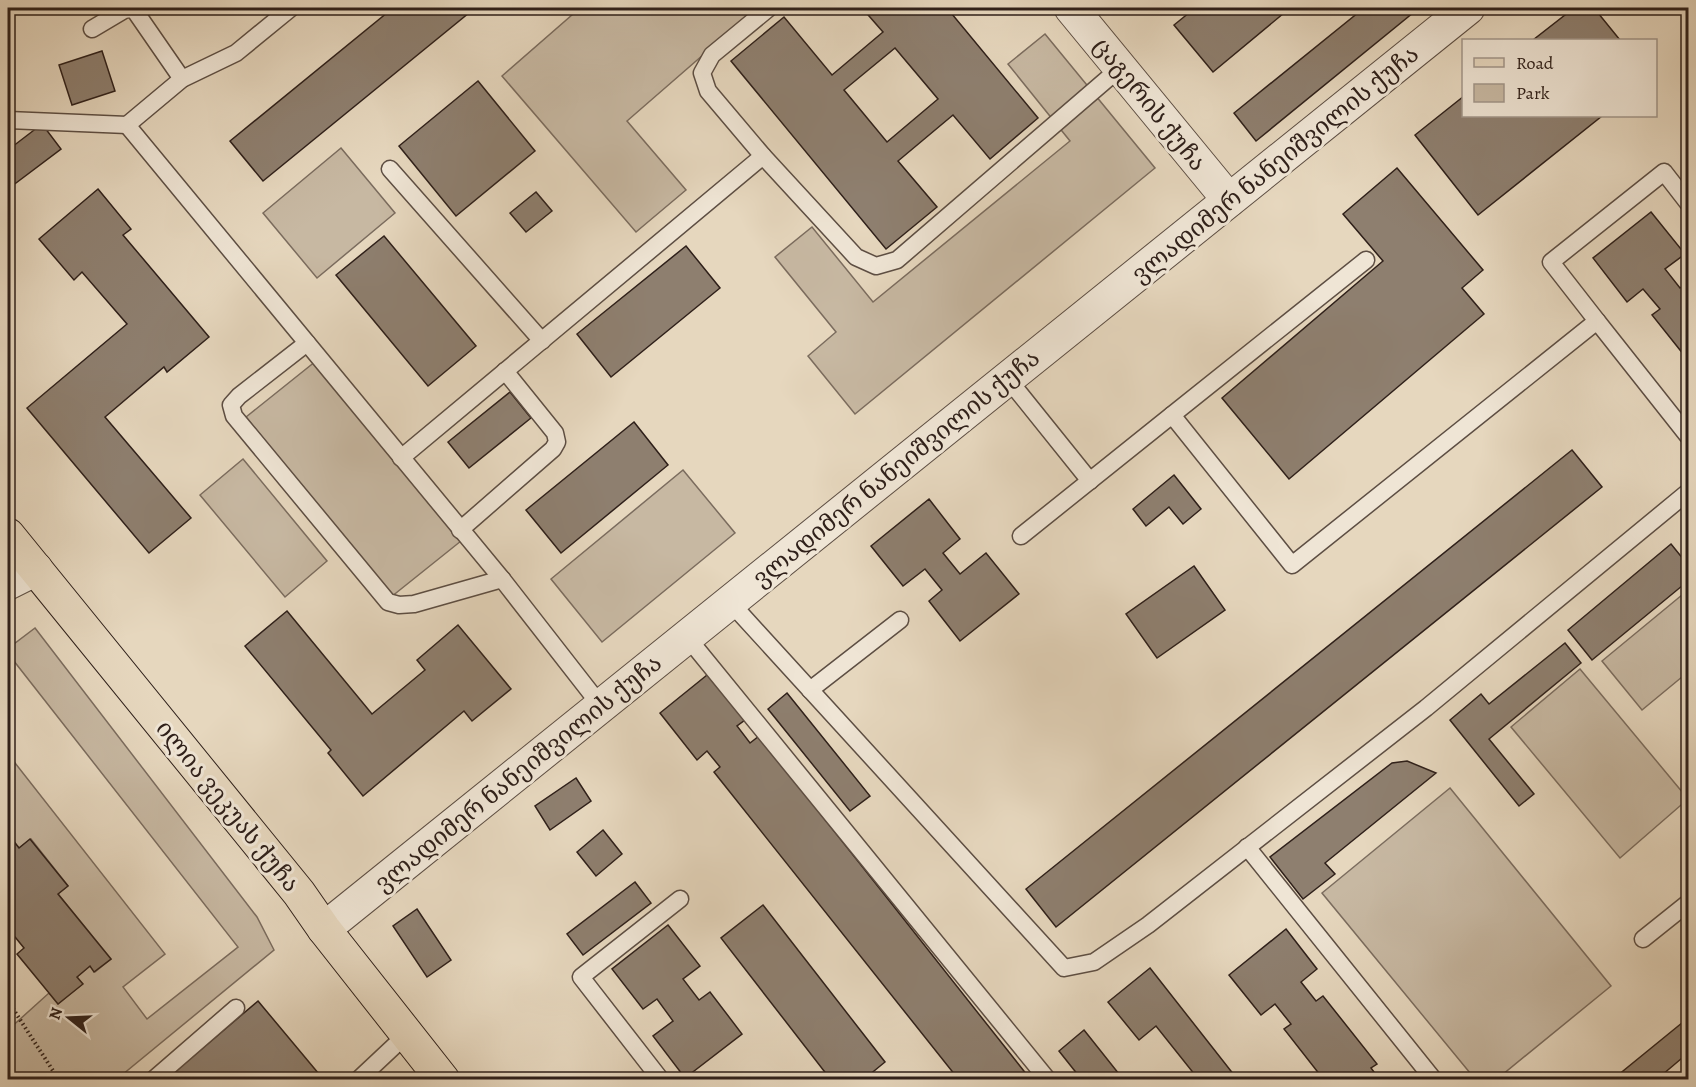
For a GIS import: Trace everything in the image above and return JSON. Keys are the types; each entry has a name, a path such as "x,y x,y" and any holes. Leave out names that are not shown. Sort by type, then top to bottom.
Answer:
{"main road":[{"name":"ილია ვეკუას ქუჩა","path":"8,535 22,576 299,893 324,929 443,1080"}],"street":[{"name":"ცაგერის ქუჩა","path":"1071,8 1229,200"},
{"name":"ვლადიმერ ნანეიშვილის ქუჩა","path":"324,929 1468,8"}],"lane":[{"path":"8,120 127,125 182,79 236,53 291,8"},
{"path":"769,8 712,55 702,72 708,91 763,156 856,257 876,266 897,260 1120,68"},
{"path":"92,29 124,10 135,11 182,79"},
{"path":"127,125 502,579 601,706"},
{"path":"401,458 763,156"},
{"path":"390,169 542,341"},
{"path":"1689,203 1664,172 1551,262 1689,436"},
{"path":"1021,536 1366,260"},
{"path":"1172,415 1292,565 1597,321"},
{"path":"307,343 239,396 231,405 234,416 388,602 399,605 414,604 502,579"},
{"path":"460,530 553,449 557,442 555,433 506,371"},
{"path":"1008,379 1090,481"},
{"path":"730,602 1064,968 1094,962 1148,925 1425,708 1689,492"},
{"path":"810,690 900,620"},
{"path":"687,637 1048,1080"},
{"path":"1246,847 1434,1080"},
{"path":"661,1080 581,977 680,899"},
{"path":"1643,939 1689,903"},
{"path":"153,1080 236,1008"},
{"path":"358,1080 407,1034"}],"path":[{"path":"8,1001 59,1080"}],"green space":[{"path":"580,8 757,8 627,121 686,190 636,232 502,76"},
{"path":"1045,34 1155,168 855,414 808,356 836,332 775,257 812,227 873,302 1070,141 1008,64"},
{"path":"341,148 395,213 317,278 263,213"},
{"path":"316,361 461,541 391,597 246,417"},
{"path":"243,459 327,561 285,597 200,495"},
{"path":"683,470 735,533 602,642 551,579"},
{"path":"1688,590 1688,672 1642,710 1602,661"},
{"path":"35,628 257,917 274,950 117,1079 8,1079 8,1030 49,993 58,1004 82,984 77,977 90,966 95,972 111,959 58,894 68,886 31,839 19,848 8,834 8,754 165,954 123,987 147,1019 238,947 10,656 14,644"},
{"path":"1580,669 1688,799 1620,858 1511,727"},
{"path":"1450,788 1611,986 1497,1079 1475,1079 1322,893"}],"building":[{"path":"393,8 475,8 263,181 230,141"},
{"path":"862,8 947,8 1038,118 990,159 953,115 898,161 937,207 886,249 731,61 784,17 832,75 883,32","holes":["895,48 938,99 887,142 844,90"]},
{"path":"1195,8 1290,8 1213,72 1174,25"},
{"path":"1364,8 1419,8 1256,141 1234,113"},
{"path":"1574,8 1594,8 1619,39 1534,39"},
{"path":"102,51 115,91 72,105 59,65"},
{"path":"478,81 535,151 456,216 399,146"},
{"path":"1462,98 1462,117 1601,117 1478,215 1415,135"},
{"path":"42,124 61,149 12,186 8,180 8,150"},
{"path":"1397,168 1483,270 1462,288 1484,314 1289,479 1222,398 1383,261 1343,214"},
{"path":"98,189 131,229 123,235 209,337 167,372 164,367 105,417 191,518 149,553 27,408 127,324 82,272 74,280 39,239"},
{"path":"536,192 552,211 526,232 510,213"},
{"path":"1651,212 1685,254 1665,269 1680,288 1688,282 1688,360 1652,315 1660,309 1643,289 1627,302 1593,258"},
{"path":"384,236 476,346 428,386 336,275"},
{"path":"686,246 720,288 611,377 577,334"},
{"path":"510,392 531,418 469,468 448,442"},
{"path":"634,422 668,465 561,553 526,510"},
{"path":"1572,450 1602,487 1056,927 1026,889"},
{"path":"1174,475 1201,509 1183,524 1169,507 1146,526 1133,509"},
{"path":"929,499 960,539 943,553 960,574 986,553 1019,594 960,641 929,601 942,590 925,569 903,586 871,546"},
{"path":"1671,544 1688,565 1688,581 1592,660 1568,630"},
{"path":"1194,566 1225,610 1157,658 1126,614"},
{"path":"287,611 372,714 425,670 417,660 458,625 511,689 472,721 464,711 363,796 328,753 331,750 245,646"},
{"path":"1565,643 1581,663 1489,739 1534,794 1519,806 1450,720 1481,694 1489,704"},
{"path":"712,671 749,717 737,726 750,743 759,736 1031,1080 959,1080 714,772 720,767 707,751 697,760 660,713"},
{"path":"787,693 870,796 850,811 768,709"},
{"path":"1407,761 1436,773 1325,863 1335,874 1303,899 1270,857 1392,763"},
{"path":"576,778 591,801 550,830 535,806"},
{"path":"603,830 622,854 596,876 577,852"},
{"path":"8,834 19,848 30,839 68,886 58,894 111,959 94,972 90,966 77,977 83,984 58,1004 17,954 24,948 11,932 8,934"},
{"path":"635,882 651,903 583,955 567,934"},
{"path":"763,905 885,1062 863,1080 831,1080 721,938"},
{"path":"417,909 451,960 427,977 393,926"},
{"path":"668,925 700,966 683,979 699,1000 710,992 742,1034 685,1078 653,1036 673,1021 657,999 643,1009 612,969"},
{"path":"1286,929 1317,969 1301,982 1316,1001 1323,996 1377,1064 1371,1068 1380,1080 1324,1080 1284,1029 1291,1024 1275,1004 1261,1015 1229,975"},
{"path":"1150,968 1238,1080 1199,1080 1156,1026 1139,1040 1108,1002"},
{"path":"258,1001 324,1080 165,1080"},
{"path":"1688,1018 1688,1053 1656,1080 1612,1080"},
{"path":"1084,1030 1123,1080 1082,1080 1059,1051"}]}
